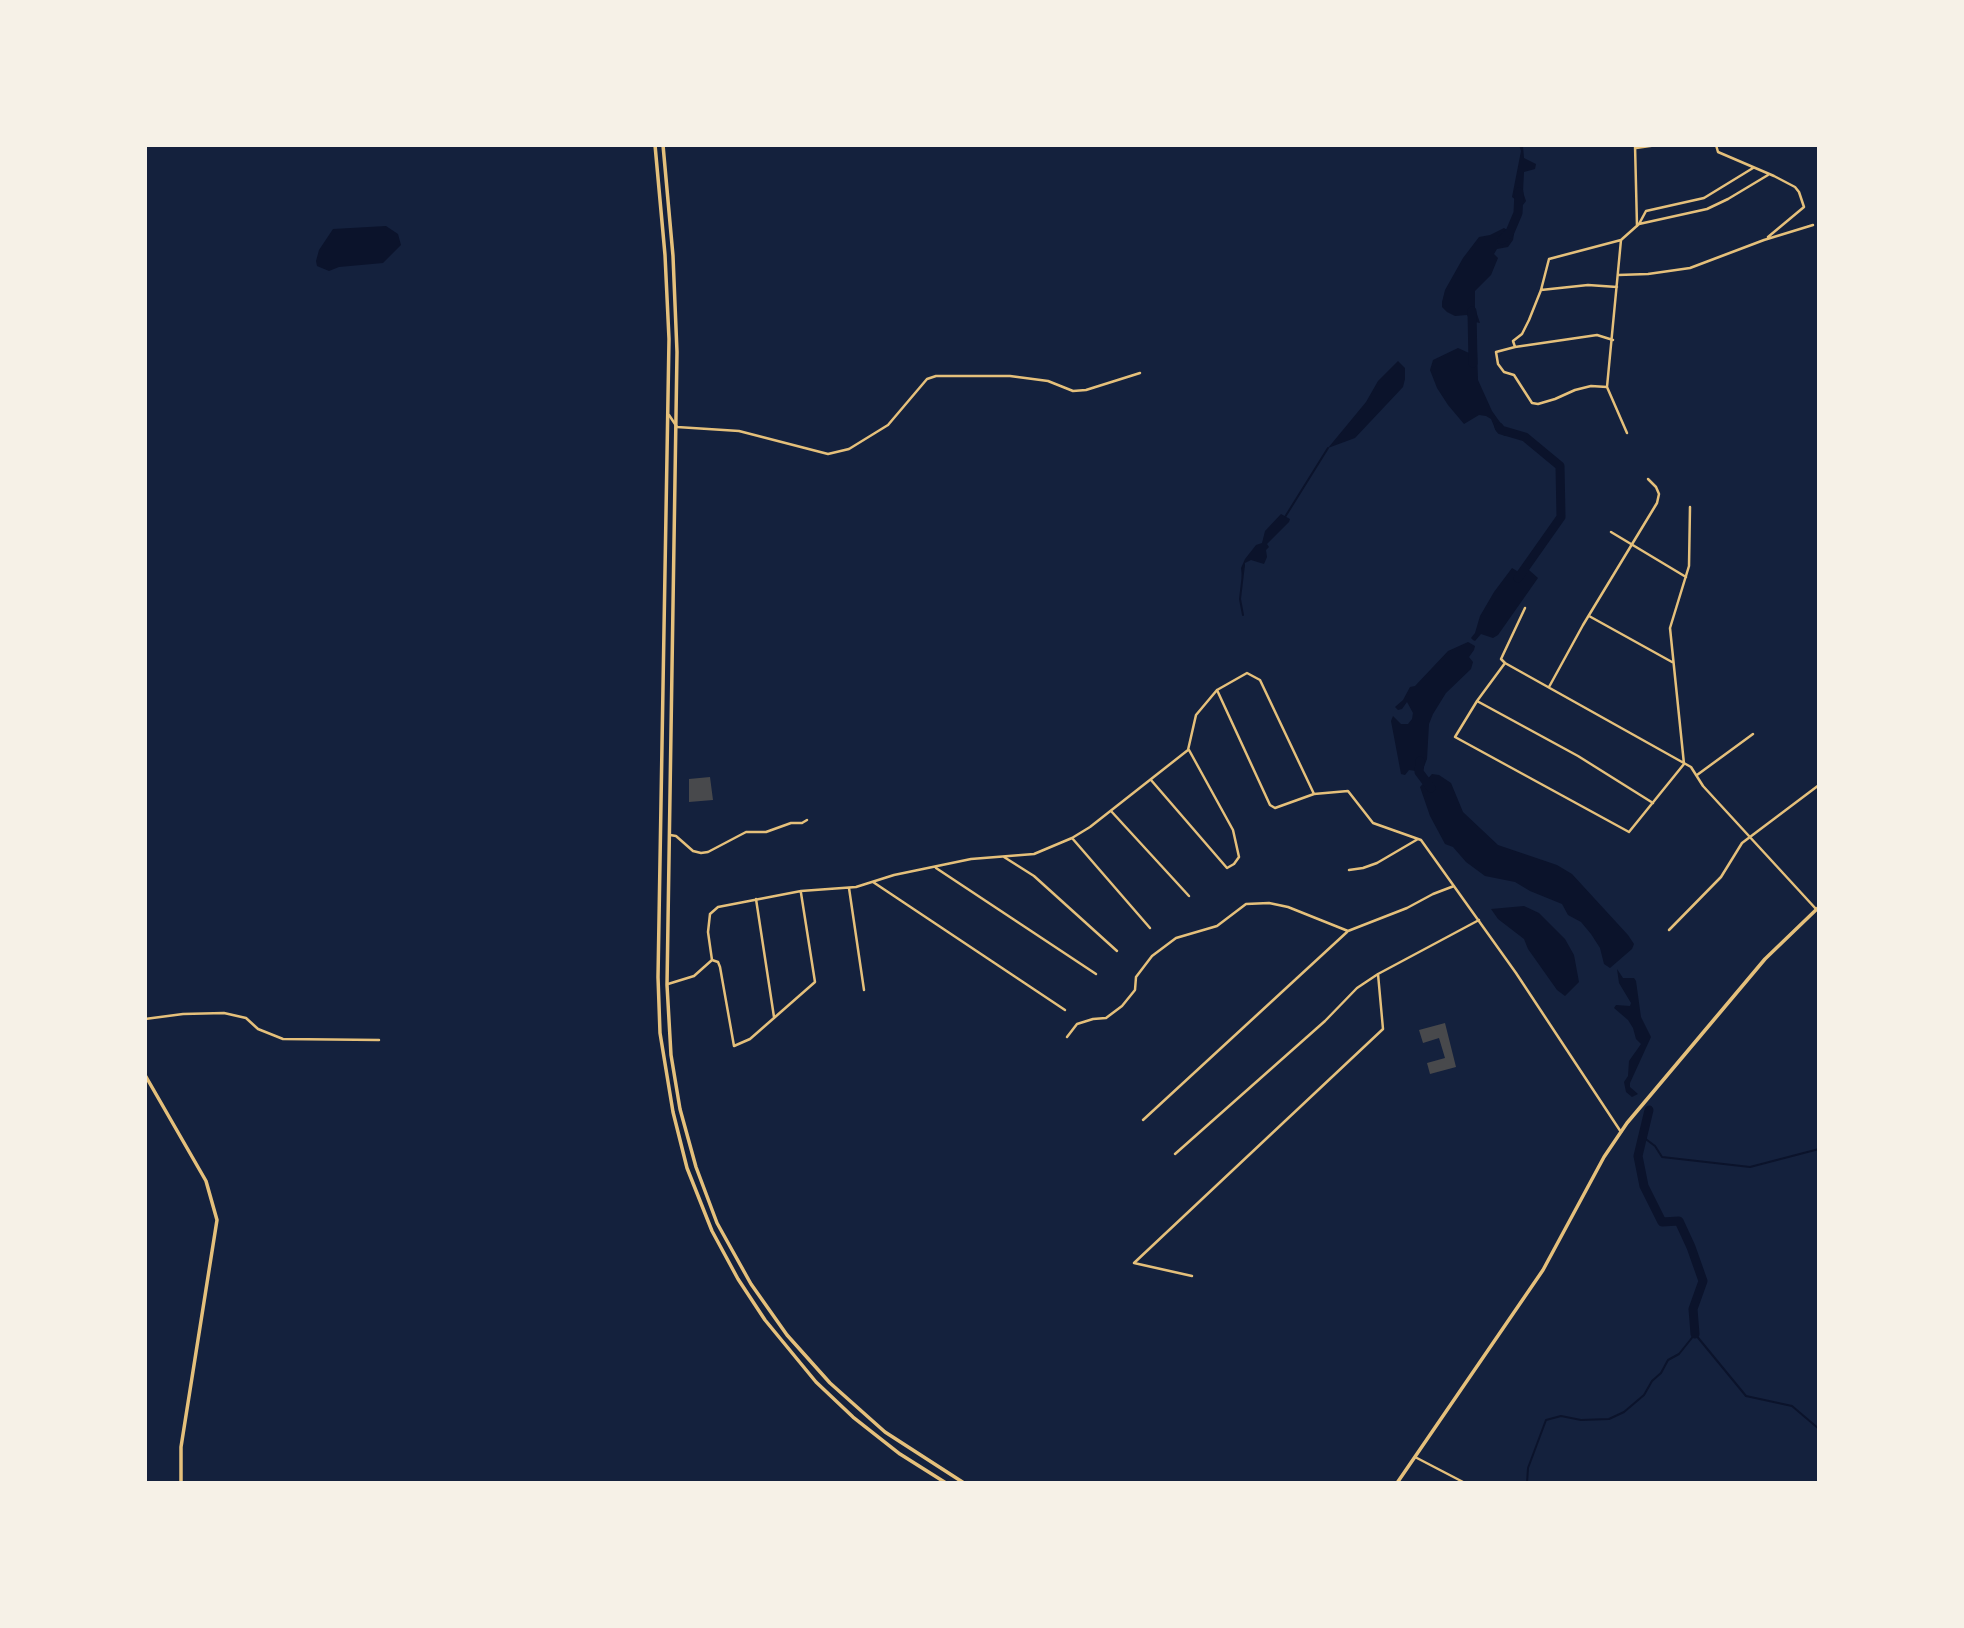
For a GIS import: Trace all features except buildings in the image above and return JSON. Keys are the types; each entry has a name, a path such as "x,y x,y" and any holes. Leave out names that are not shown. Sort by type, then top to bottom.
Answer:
{"main road":[{"path":"655,145 669,339 658,977 662,1044 678,1133 687,1168 712,1231 738,1279 765,1320 816,1382 846,1411 900,1454 946,1483"},
{"path":"663,145 676,317 677,427 667,985 672,1065 685,1129 708,1201 742,1270 788,1335 845,1397 902,1444 964,1483"},
{"path":"1397,1483 1544,1270 1604,1157 1621,1132 1653,1090 1765,959 1818,908"},
{"path":"145,1075 206,1181 217,1220 181,1447 181,1483"}],"street":[{"path":"1638,225 1636,147 1657,145"},
{"path":"1716,145 1718,152 1794,187 1799,192 1804,207 1764,240"},
{"path":"1515,347 1513,341 1525,327 1541,290 1549,259 1621,240 1638,225 1646,211 1704,198 1753,168"},
{"path":"1638,225 1707,209 1768,175"},
{"path":"1618,275 1690,268 1813,225"},
{"path":"1621,240 1608,387 1627,433"},
{"path":"1541,290 1588,285 1617,286"},
{"path":"1608,387 1591,386 1538,404 1532,403 1514,375 1504,372 1498,364 1496,352 1588,335 1613,340"},
{"path":"668,415 677,427 739,431 828,454 849,449 888,425 927,379 936,376 1010,376 1048,381 1073,391 1086,390 1140,373"},
{"path":"1549,688 1657,503 1659,494 1648,479"},
{"path":"1505,663 1455,737 1629,832 1684,764 1670,628 1689,566 1690,507"},
{"path":"1611,532 1686,577"},
{"path":"1525,608 1501,659 1691,767 1703,786 1749,838 1818,908"},
{"path":"1590,616 1673,663"},
{"path":"712,960 708,932 710,914 718,907 801,891 849,888 894,875 971,859 1034,854 1072,838 1188,750 1196,715 1217,690 1247,673 1261,680 1314,794"},
{"path":"1217,690 1270,805 1275,808 1314,794 1348,791 1373,823 1421,841 1479,920 1621,1132"},
{"path":"1477,701 1578,756 1653,803"},
{"path":"1697,775 1753,734"},
{"path":"1151,780 1227,868 1239,857 1233,830 1188,750"},
{"path":"1669,930 1721,877 1742,843 1819,785"},
{"path":"1111,811 1189,897"},
{"path":"669,835 676,836 693,851 701,853 746,832 766,832 807,820"},
{"path":"1072,838 1150,928"},
{"path":"1349,870 1377,863 1418,839"},
{"path":"1004,856 1034,876 1117,951"},
{"path":"934,867 1096,974"},
{"path":"873,883 1065,1010"},
{"path":"1143,1120 1348,931 1454,886"},
{"path":"849,888 864,990"},
{"path":"712,960 718,962 720,967 734,1046 750,1039 815,982 801,891"},
{"path":"756,899 774,1017"},
{"path":"1067,1037 1077,1024 1106,1018 1122,1006 1135,990 1136,977 1152,956 1176,938 1217,926 1246,904 1269,903 1288,907 1348,931"},
{"path":"1175,1154 1325,1021 1357,988 1479,920"},
{"path":"667,985 694,976 712,960"},
{"path":"1192,1276 1134,1263 1383,1029 1378,974"},
{"path":"145,1019 223,1013 246,1018 258,1029 283,1039 379,1040"},
{"path":"1415,1457 1465,1483"}],"water":[{"path":"1519,145 1528,145 1523,146 1524,158 1536,164 1535,169 1524,172 1523,192 1526,201 1523,205 1512,197 1521,151"},
{"path":"386,226 398,234 401,245 383,263 339,267 329,271 317,266 319,250 333,229"},
{"path":"1504,228 1514,234 1513,240 1508,247 1497,249 1494,254 1498,258 1491,275 1475,291 1475,308 1480,323 1471,321 1467,315 1455,316 1447,312 1442,307 1445,290 1463,258 1479,237"},
{"path":"1458,348 1469,353 1477,351 1478,380 1492,411 1507,432 1505,436 1496,431 1491,419 1486,416 1479,415 1464,424 1437,388 1430,370 1433,360"},
{"path":"1398,361 1405,368 1403,387 1355,438 1328,448 1366,402 1378,381"},
{"path":"1281,514 1290,519 1289,522 1267,544 1269,547 1264,564 1251,560 1245,563 1242,579 1241,568 1245,559 1256,545 1262,543 1265,531"},
{"path":"1512,568 1517,571 1529,570 1538,578 1498,635 1493,638 1481,634 1473,640 1471,638 1480,616"},
{"path":"1468,642 1475,646 1469,657 1473,662 1471,669 1446,693 1433,714 1429,724 1427,759 1422,772 1409,770 1405,775 1401,774 1391,721 1393,716 1401,724 1408,724 1413,713 1407,702 1402,709 1395,707 1403,700 1410,687 1415,686 1448,651"},
{"path":"1432,774 1451,783 1463,812 1498,845 1557,865 1572,874 1628,935 1634,944 1632,949 1610,968 1604,964 1600,948 1591,934 1581,922 1568,915 1562,904 1515,882 1485,876 1466,862 1453,847 1445,844 1430,816 1420,787"},
{"path":"1524,906 1539,913 1565,939 1574,955 1579,982 1565,996 1557,990 1524,939 1498,919 1491,909"},
{"path":"1617,969 1623,978 1634,978 1636,981 1641,1017 1651,1037 1630,1083 1630,1087 1638,1094 1632,1097 1626,1092 1624,1082 1628,1076 1629,1061 1641,1044 1628,1020 1614,1008 1616,1005 1630,1006 1631,1003 1619,983"}],"waterway":[{"path":"1502,240 1510,232 1518,213 1519,192"},
{"path":"1472,311 1473,363"},
{"path":"1499,427 1525,437 1560,466 1561,517 1518,578"},
{"path":"1285,517 1328,448"},
{"path":"1243,615 1240,599 1244,565"},
{"path":"1420,761 1419,772 1431,788"},
{"path":"1649,1110 1638,1156 1644,1186 1662,1222 1679,1221 1703,1281 1693,1309 1695,1334"},
{"path":"1643,1137 1655,1146 1662,1157 1750,1167 1819,1149"},
{"path":"1527,1483 1528,1468 1546,1420 1561,1416 1581,1420 1609,1419 1624,1412 1644,1395 1668,1360 1679,1354 1695,1334 1746,1396 1792,1406 1819,1429"}]}
